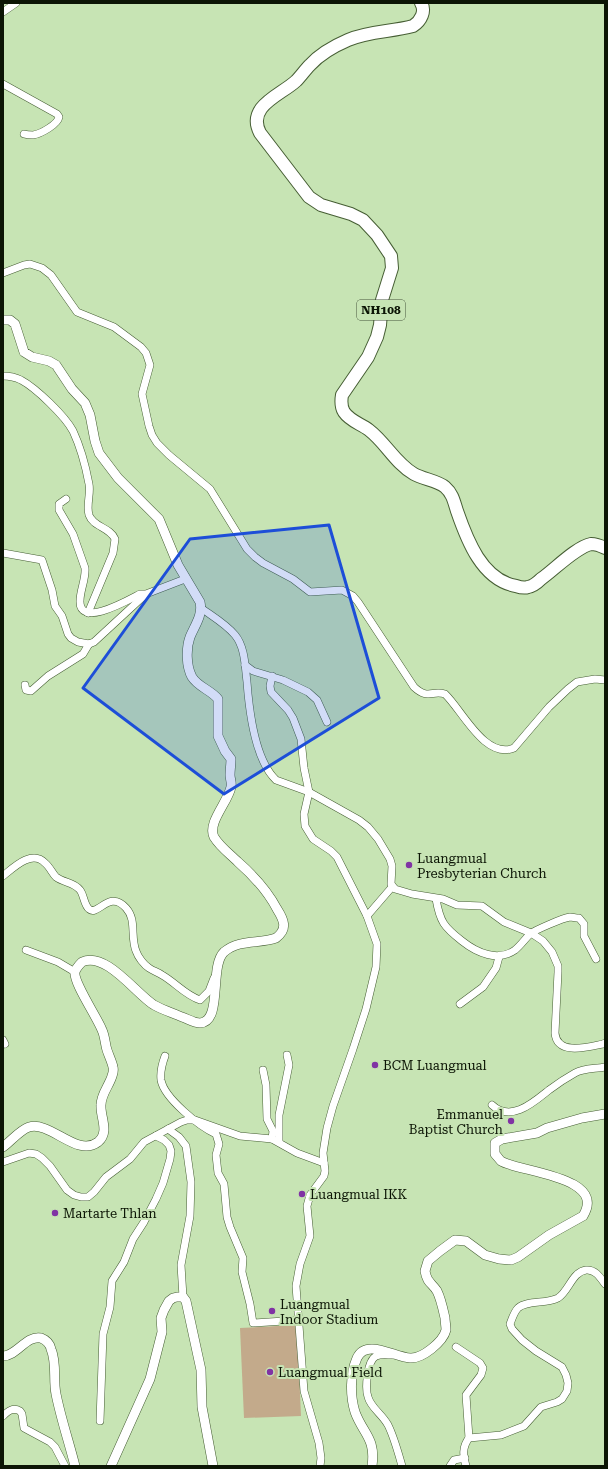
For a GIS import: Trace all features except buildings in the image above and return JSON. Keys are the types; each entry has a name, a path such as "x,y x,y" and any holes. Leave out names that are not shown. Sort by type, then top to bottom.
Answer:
{"highway":[{"name":"NH108","path":"420,3 423,7 422,16 420,21 413,26 349,39 321,55 297,80 266,102 257,119 257,127 260,133 309,197 320,205 351,214 363,220 377,235 391,256 392,268 382,300 380,325 377,338 368,357 342,395 342,407 349,418 370,431 398,462 415,474 444,486 454,498 456,510 467,538 480,561 489,572 507,584 517,587 528,587 584,547 591,544 600,545 605,548"}],"street":[{"path":"3,12 16,3"},
{"path":"3,84 57,114 59,117 57,123 38,134 24,134"},
{"path":"3,273 24,264 30,264 42,268 51,275 77,312 114,326 140,347 146,353 150,365 142,394 152,435 157,443 169,455 210,489 247,549 263,563 293,579 310,592 342,590 353,596 414,687 428,694 440,692 445,694 483,740 493,747 507,751 514,748 549,707 577,682 595,679 605,680"},
{"path":"3,320 10,320 15,324 24,352 32,357 49,360 56,365 72,389 85,403 90,415 99,453 118,478 160,519 178,565 185,579 197,596 201,608 234,634 241,648 245,665 254,732 259,751 267,769 276,780 309,792 359,820 378,839 390,859 392,866 392,887 367,916"},
{"path":"3,376 20,379 29,385 53,407 72,430 79,448 89,485 88,513 94,522 110,532 115,539 113,553 88,613"},
{"path":"66,499 59,504 59,510 73,534 84,565 85,574 80,602 82,608 88,613 95,614 103,612 140,594 146,594 185,579"},
{"path":"3,553 42,560 52,590 55,606 62,616 68,634 74,640 89,644"},
{"path":"25,684 26,690 31,691 48,676 83,654 89,644 101,636 146,594"},
{"path":"3,876 17,864 25,860 31,858 40,859 58,878 73,884 80,890 87,908 90,910 96,911 110,901 118,901 124,906 132,917 136,951 142,961 148,968 163,975 190,996 200,1000 209,991 223,953 242,943 276,938 283,931 283,920 270,896 258,880 221,845 213,835 212,830 214,823 227,799 231,787 231,759 225,751 218,736 218,699 194,680 190,671 188,656 189,642 201,608"},
{"path":"245,665 253,671 272,676 298,686 308,692 317,700 327,722"},
{"path":"272,676 270,686 271,692 288,710 293,718 301,739 304,768 309,792 304,814 306,826 313,839 331,851 336,857 367,916 377,944 377,960 366,1009 327,1128 323,1153 324,1176 310,1195 307,1206 310,1236 300,1264 296,1286 304,1391 319,1443 321,1458 320,1466"},
{"path":"392,887 412,894 443,899 461,905 482,906 504,922 531,933 543,941 552,952 558,966 555,1038 562,1046 573,1048 605,1043"},
{"path":"436,898 438,913 442,922 447,928 466,944 493,956 499,957 508,954 516,949 531,933 570,917 579,918 584,924 584,936 596,959"},
{"path":"3,1147 23,1130 34,1126 48,1130 80,1145 93,1144 98,1141 105,1130 101,1105 105,1091 114,1071 107,1050 103,1030 78,984 75,972 58,962 26,950"},
{"path":"460,1004 483,986 496,968 499,957"},
{"path":"75,972 82,962 86,960 97,962 125,979 154,1005 199,1023 204,1022 212,1014 216,974"},
{"path":"279,1142 281,1101 289,1065 287,1054"},
{"path":"165,1056 161,1074 162,1085 176,1103 201,1126 216,1134 219,1144 216,1155 218,1173 224,1184 227,1217 242,1258 242,1272 253,1323 299,1320"},
{"path":"492,1105 497,1110 513,1112 519,1110 532,1104 549,1090 576,1072 605,1067"},
{"path":"263,1070 266,1085 267,1118 273,1131 272,1139"},
{"path":"372,1466 372,1448 368,1435 356,1413 352,1398 354,1367 359,1354 367,1349 372,1348 393,1355 415,1358 428,1351 443,1337 446,1329 440,1299 436,1290 428,1282 425,1271 428,1261 455,1240 466,1241 485,1255 499,1259 511,1260 518,1257 549,1235 583,1216 588,1207 587,1195 578,1186 548,1174 501,1161 495,1154 495,1143 498,1140 537,1133 547,1128 582,1118 605,1114"},
{"path":"3,1162 29,1153 36,1154 50,1166 67,1190 74,1195 88,1197 106,1177 130,1159 144,1142 181,1122 195,1120 240,1136 272,1139 297,1153 324,1163"},
{"path":"168,1129 179,1137 186,1146 191,1182 190,1216 181,1265 183,1297 188,1305 201,1370 202,1407 213,1466"},
{"path":"100,1420 103,1334 110,1307 112,1281 124,1262 133,1239 156,1199 163,1183 170,1159 171,1151 169,1145 164,1140 156,1136"},
{"path":"468,1438 501,1435 524,1426 541,1407 562,1399 567,1391 567,1379 562,1368 536,1351 522,1340 512,1329 510,1324 519,1307 557,1298 582,1271 588,1270 595,1272 605,1284"},
{"path":"111,1466 150,1379 162,1332 161,1318 164,1310 169,1301 173,1298 177,1296 183,1297"},
{"path":"3,1356 13,1352 32,1339 39,1338 45,1340 49,1344 54,1358 56,1394 75,1466"},
{"path":"456,1348 480,1364 483,1368 481,1375 467,1391 466,1395 468,1438 464,1444 463,1450 466,1466"},
{"path":"393,1355 379,1356 371,1361 368,1374 368,1397 374,1408 382,1415 388,1426 402,1466"},
{"path":"3,1416 10,1410 14,1409 20,1411 22,1414 24,1428 50,1442 56,1447 65,1466"},
{"path":"450,1466 454,1460 465,1458"}],"highlighted area":[{"path":"329,525 379,698 224,794 83,688 190,539"}],"shaded area":[{"name":"Luangmual Field","path":"297,1325 301,1416 244,1418 240,1328"}],"place":[{"name":"Luangmual Presbyterian Church","path":"409,865"},
{"name":"BCM Luangmual","path":"375,1065"},
{"name":"Emmanuel Baptist Church","path":"511,1121"},
{"name":"Luangmual IKK","path":"302,1194"},
{"name":"Martarte Thlan","path":"55,1213"},
{"name":"Luangmual Indoor Stadium","path":"272,1311"},
{"name":"Luangmual Field","path":"270,1372"}]}
